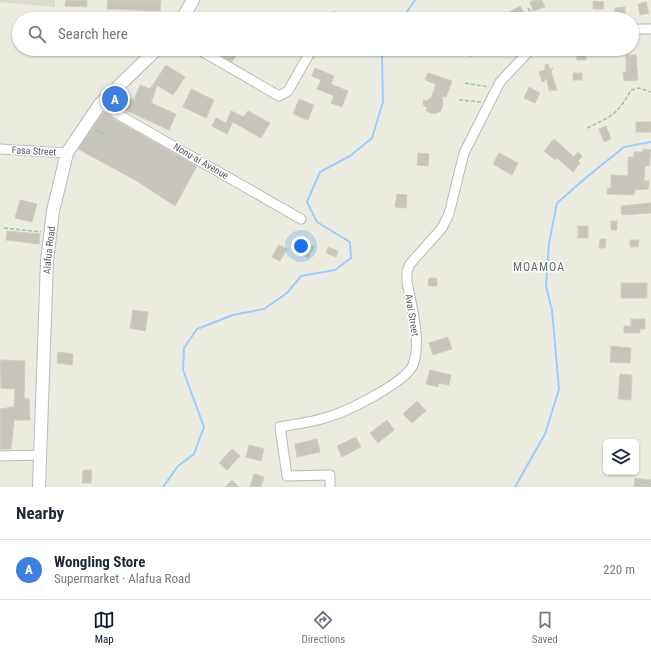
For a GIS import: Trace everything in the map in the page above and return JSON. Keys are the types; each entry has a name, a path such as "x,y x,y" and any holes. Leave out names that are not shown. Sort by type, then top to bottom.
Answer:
{"street":[{"path":"186,12 193,0"},
{"path":"639,29 651,29"},
{"name":"Alafua Road","path":"39,487 47,261 53,211 67,153 100,104 150,56"},
{"path":"210,56 279,96 288,91 308,56"},
{"name":"Avai Street","path":"330,487 330,475 287,476 280,427 329,417 379,394 401,379 412,366 417,343 407,281 407,271 410,264 442,228 449,214 464,153 496,89 524,56"},
{"name":"Nonu-ai Avenue","path":"100,104 301,219"},
{"name":"Fasa Street","path":"0,149 67,153"},
{"path":"0,456 40,455"}],"path":[{"path":"528,8 531,12"},
{"path":"465,83 496,89"},
{"path":"587,128 610,118 623,104 630,90 639,88 651,92"},
{"path":"459,100 490,103"},
{"path":"4,228 51,233"}],"shaded area":[{"path":"0,0 55,0 55,7 0,2"}],"building":[{"path":"66,0 87,0 87,7 65,6"},
{"path":"108,0 161,0 160,11 107,9"},
{"path":"542,0 545,7 533,11 530,2"},
{"path":"593,1 604,2 603,9 593,9"},
{"path":"646,2 649,13 640,15 638,4"},
{"path":"520,6 524,12 509,12"},
{"path":"625,7 625,12 615,12 615,8"},
{"path":"222,56 236,56 232,62"},
{"path":"577,56 586,56 586,60 577,60"},
{"path":"626,56 636,56 638,80 624,81 623,72 626,72"},
{"path":"548,64 550,69 553,68 551,72 557,90 549,91 547,79 542,82 539,72 545,70 545,65"},
{"path":"166,65 185,77 173,95 157,85 151,103 176,114 169,130 123,109 128,97 134,100 140,85 150,89"},
{"path":"315,68 334,76 331,84 348,91 342,107 331,103 334,96 317,89 321,80 312,76"},
{"path":"428,73 452,81 446,97 442,96 443,105 441,111 434,114 426,111 427,107 424,106 423,100 427,101 429,98 431,99 436,84 425,80"},
{"path":"573,73 582,73 582,80 573,80"},
{"path":"529,87 540,93 535,103 524,98"},
{"path":"191,89 214,100 206,118 183,107"},
{"path":"299,99 314,105 308,120 293,114"},
{"path":"231,111 244,117 248,111 270,123 261,138 233,122 227,134 212,126 216,118 226,123"},
{"path":"103,113 197,166 175,206 137,181 78,149"},
{"path":"636,122 651,122 651,132 636,132"},
{"path":"606,126 611,139 604,142 599,129"},
{"path":"554,139 574,157 578,152 582,156 578,161 580,163 573,172 557,158 555,160 544,151"},
{"path":"643,149 651,150 649,166 645,166 644,181 649,181 648,189 635,190 634,195 607,194 608,188 611,188 611,175 628,176 628,157 634,157 634,152 643,152"},
{"path":"418,153 429,154 428,166 417,165"},
{"path":"499,153 518,163 512,175 493,164"},
{"path":"397,194 407,195 406,208 395,207"},
{"path":"20,200 37,204 32,222 15,218"},
{"path":"651,203 651,213 622,215 621,206"},
{"path":"611,221 617,221 617,230 611,230"},
{"path":"578,226 588,226 588,238 578,238"},
{"path":"7,231 40,234 39,244 6,240"},
{"path":"600,239 606,239 605,248 599,248"},
{"path":"630,240 639,240 638,247 630,247"},
{"path":"301,241 314,247 308,258 296,252"},
{"path":"279,245 287,249 280,261 272,257"},
{"path":"328,247 338,251 336,257 326,253"},
{"path":"429,278 437,278 437,286 428,286"},
{"path":"621,283 647,283 647,298 621,298"},
{"path":"133,310 148,312 145,331 130,328"},
{"path":"631,319 645,319 645,329 640,329 640,333 624,333 624,326 631,326"},
{"path":"448,337 452,349 433,355 429,343"},
{"path":"611,346 631,348 630,363 610,362"},
{"path":"58,352 73,354 72,365 57,363"},
{"path":"0,360 25,361 24,398 29,399 30,420 14,420 11,449 0,449 0,409 14,407 15,389 1,388"},
{"path":"430,370 451,375 449,385 439,383 438,387 426,384"},
{"path":"620,374 632,375 631,400 618,399"},
{"path":"417,401 426,411 412,423 403,414"},
{"path":"387,420 394,430 378,443 370,433"},
{"path":"356,437 361,447 342,457 337,446"},
{"path":"317,439 320,452 297,457 295,444"},
{"path":"249,445 264,449 261,461 246,457"},
{"path":"232,449 240,456 227,470 219,463"},
{"path":"83,470 92,470 91,483 82,483"},
{"path":"254,474 264,477 261,487 250,487"},
{"path":"635,478 651,480 651,487 634,487"},
{"path":"232,480 239,487 225,487"}],"waterway":[{"path":"407,12 415,0"},
{"path":"163,487 178,466 194,454 204,427 183,370 184,348 197,329 233,315 264,309 287,293 301,276 335,270 351,258 350,242 317,222 307,202 320,172 350,156 372,138 383,102 382,56"},
{"path":"515,487 545,434 559,389 552,310 546,286 549,243 557,203 624,147 651,142"}],"place":[{"name":"Wongling Store","path":"115,99"}],"district":[{"name":"MOAMOA","path":"539,267"}]}
